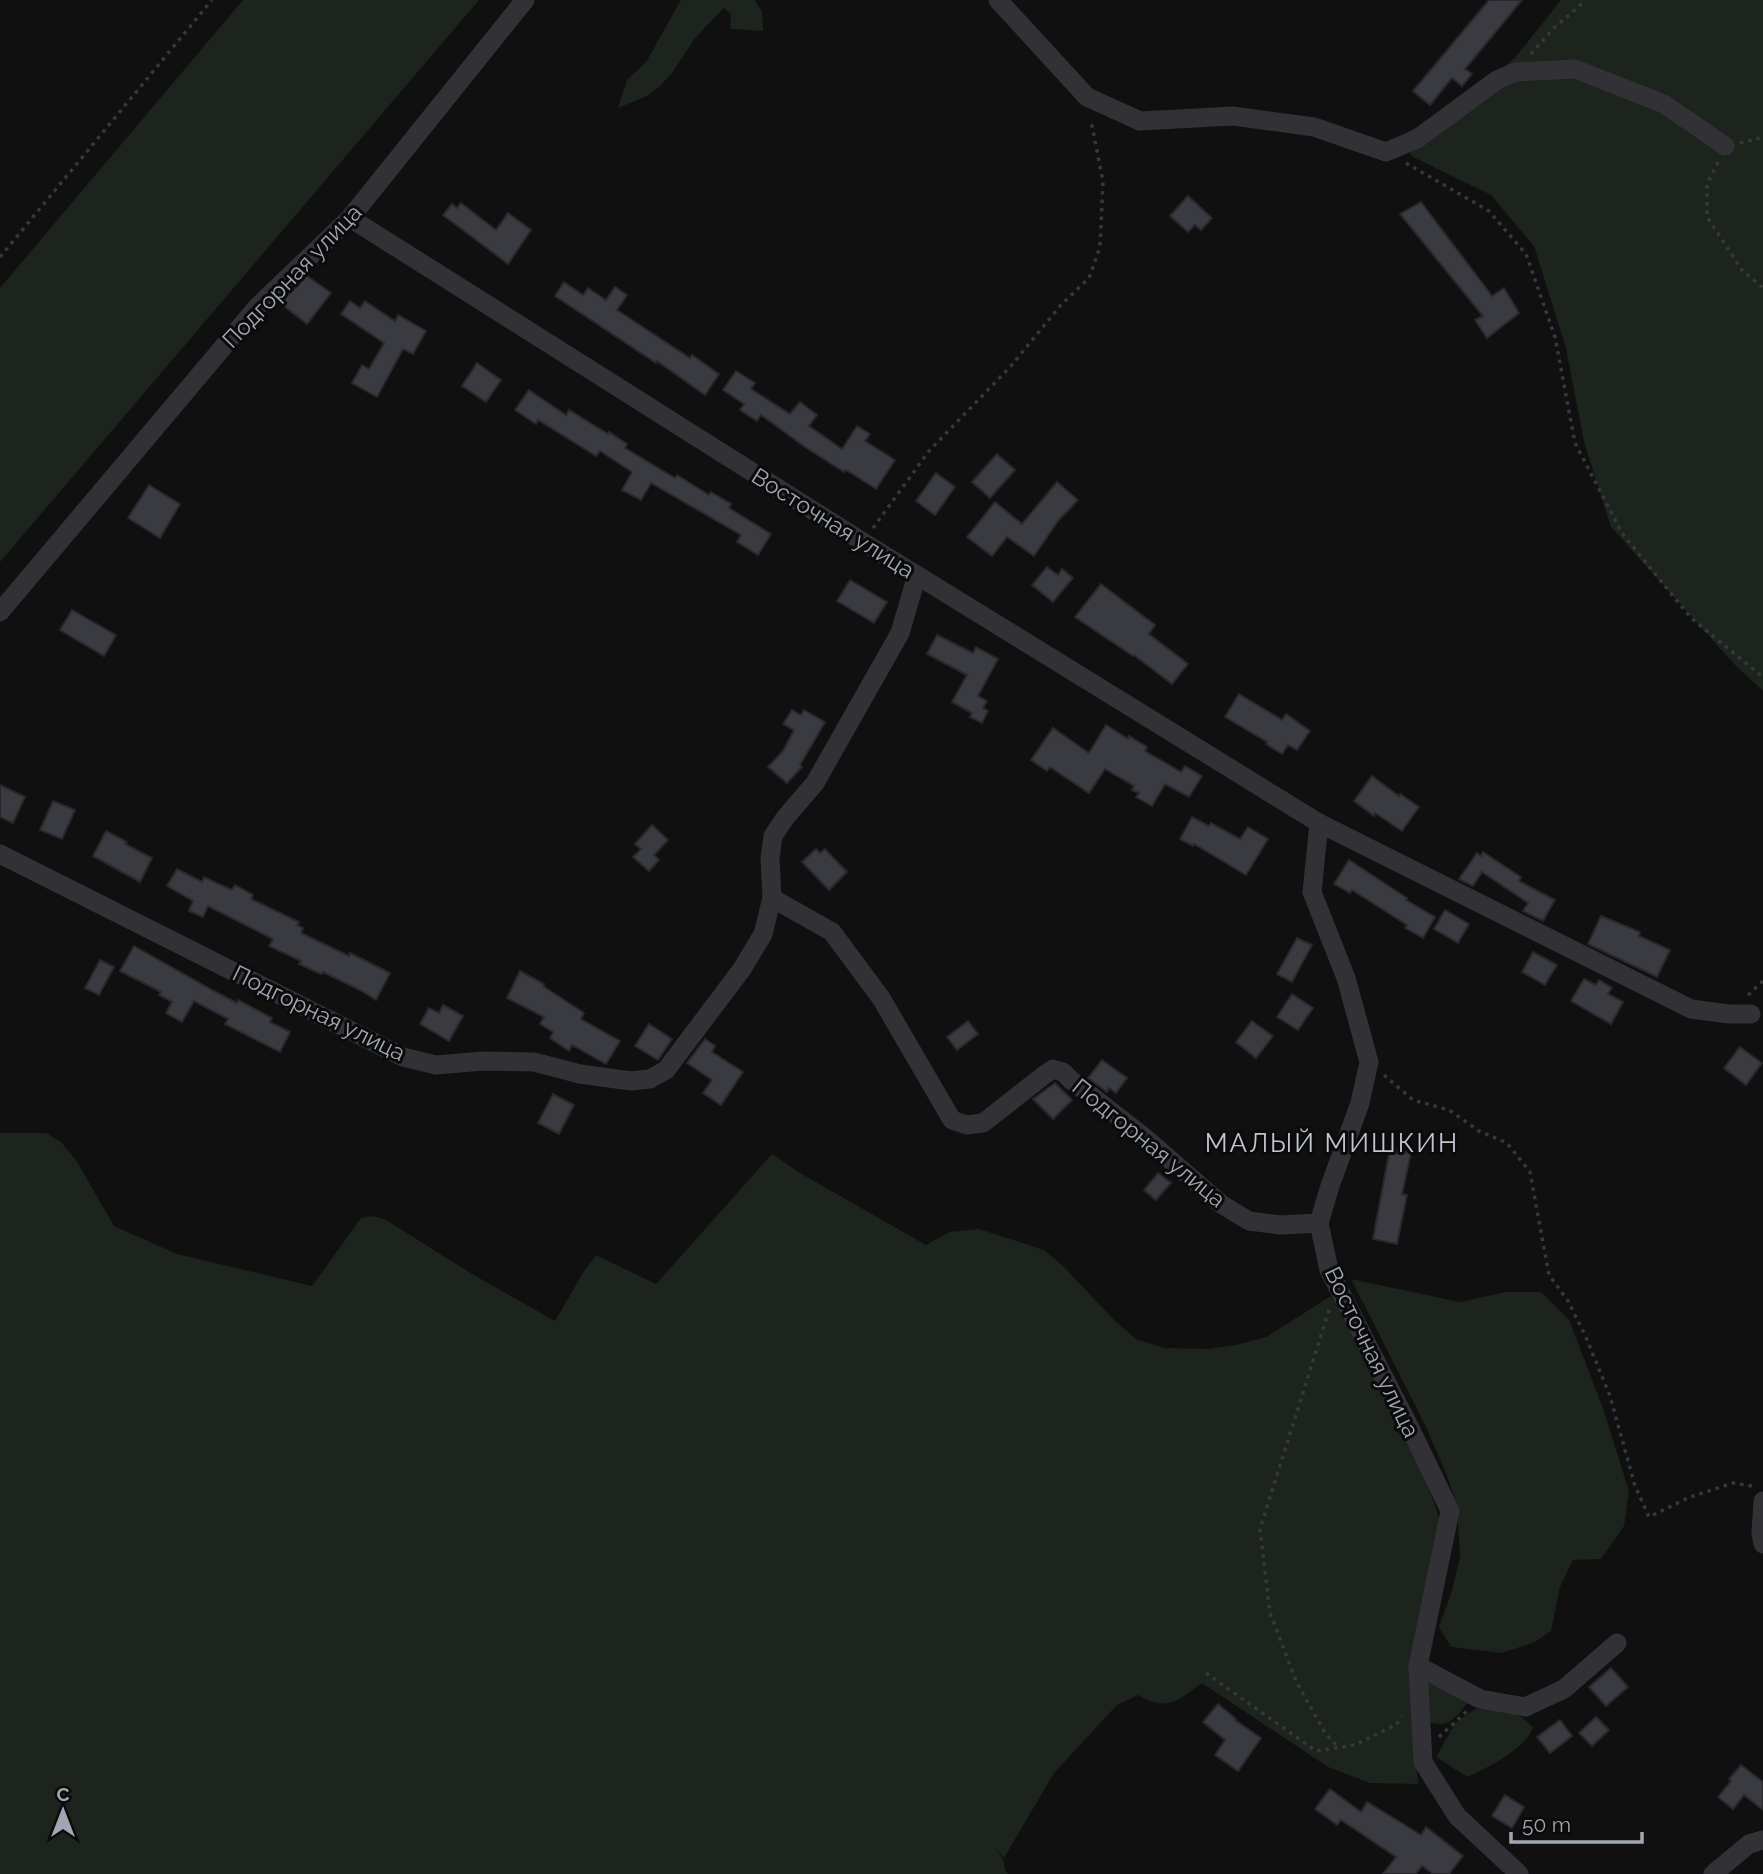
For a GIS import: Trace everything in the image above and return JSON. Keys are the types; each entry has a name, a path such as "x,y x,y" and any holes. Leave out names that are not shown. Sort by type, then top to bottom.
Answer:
{"street":[{"name":"Подгорная улица","path":"0,612 256,308 350,218 525,0"},
{"path":"998,0 1087,97 1140,121 1233,116 1314,127 1386,152 1417,139 1497,80 1516,72 1575,69 1664,104 1725,146"},
{"name":"Восточная улица","path":"350,218 863,542 1319,823 1691,1009 1751,1014"},
{"name":"Подгорная улица","path":"0,854 403,1057 436,1065 484,1061 534,1062 580,1074 631,1081 650,1079 666,1070 742,969 763,934 772,898 770,858 773,836 815,783 900,633 916,575"},
{"name":"Восточная улица","path":"1319,823 1312,892 1346,978 1369,1062 1360,1103 1319,1223 1329,1270 1450,1511 1418,1666 1422,1757"},
{"name":"Подгорная улица","path":"772,898 832,932 881,998 952,1120 967,1125 983,1123 1053,1069 1063,1072 1231,1210 1250,1221 1281,1225 1319,1223"},
{"path":"1758,1494 1763,1544"},
{"path":"1418,1666 1480,1699 1525,1707 1564,1689 1617,1643"},
{"path":"1422,1757 1457,1816 1519,1874"},
{"path":"1713,1874 1749,1844 1763,1840"}],"path":[{"path":"0,257 212,0"},
{"path":"1516,72 1553,29 1586,0"},
{"path":"863,542 929,451 1011,366 1060,306 1089,278 1100,247 1103,182 1087,97"},
{"path":"1763,137 1725,146 1707,184 1707,218 1742,270 1763,288"},
{"path":"1386,152 1489,211 1526,254 1555,337 1575,443 1622,533 1691,618 1763,677"},
{"path":"1369,1062 1413,1100 1450,1110 1479,1131 1507,1143 1530,1172 1549,1275 1568,1301 1586,1335 1610,1396 1635,1486 1649,1517 1690,1497 1733,1483 1758,1494"},
{"path":"1337,1286 1260,1529 1270,1613 1296,1681 1325,1733 1339,1748"},
{"path":"1206,1672 1316,1751 1355,1745 1397,1724 1402,1715"},
{"path":"1422,1757 1480,1699"}],"shaded area":[{"path":"243,0 479,0 0,562 0,288"},
{"path":"681,0 755,0 762,12 763,31 730,29 731,14 724,8 695,38 660,86 647,96 618,108 627,80 646,62"},
{"path":"1561,0 1763,0 1763,691 1735,665 1611,527 1584,442 1566,348 1534,246 1491,195 1413,157 1398,137 1427,122 1514,59"},
{"path":"0,1133 46,1133 61,1142 76,1160 114,1226 177,1254 312,1286 361,1218 374,1216 386,1220 472,1274 555,1321 596,1255 656,1284 772,1154 800,1173 926,1245 949,1232 979,1229 1044,1250 1136,1339 1164,1348 1207,1349 1266,1337 1331,1296 1423,1477 1442,1530 1412,1715 1418,1784 1370,1783 1328,1767 1202,1683 1172,1702 1157,1703 1138,1695 1117,1705 1054,1773 1004,1858 994,1847 1003,1859 1008,1874 0,1874"},
{"path":"1351,1279 1460,1302 1506,1292 1541,1292 1569,1320 1603,1408 1629,1491 1624,1526 1601,1559 1573,1560 1560,1587 1551,1631 1535,1642 1502,1653 1451,1647 1439,1627 1452,1591 1460,1557 1457,1506 1426,1427"},
{"path":"1426,1678 1469,1701 1449,1722 1431,1723 1425,1712"},
{"path":"1494,1708 1520,1716 1533,1727 1523,1743 1495,1763 1467,1777 1436,1757 1455,1723 1475,1709"}],"building":[{"path":"1489,0 1522,0 1465,69 1472,74 1462,86 1452,78 1430,105 1413,91"},
{"path":"1188,196 1212,218 1201,230 1195,225 1188,232 1170,216"},
{"path":"1421,202 1492,296 1504,288 1519,313 1487,338 1475,320 1483,316 1400,214"},
{"path":"461,203 496,230 508,213 531,230 508,264 443,215 452,204 457,208"},
{"path":"307,276 331,293 307,324 280,303"},
{"path":"564,282 583,295 588,288 606,300 615,287 627,295 617,310 719,374 705,395 555,296"},
{"path":"350,301 360,308 365,301 395,321 398,315 426,331 413,354 403,349 377,397 352,383 362,365 369,369 384,343 341,314"},
{"path":"477,363 501,380 486,402 462,386"},
{"path":"736,371 755,383 751,389 790,414 800,402 817,415 809,426 842,449 857,426 870,434 865,441 895,460 876,489 805,447 761,415 757,421 740,410 744,404 723,390"},
{"path":"529,390 566,415 569,410 608,434 609,432 627,444 625,448 675,478 677,475 709,495 711,492 731,504 729,508 771,534 758,555 737,542 741,535 651,483 641,500 622,490 632,472 600,451 596,456 538,420 536,424 515,410"},
{"path":"997,454 1015,470 990,498 972,482"},
{"path":"936,473 955,487 935,515 916,501"},
{"path":"1057,482 1078,500 1058,521 1034,556 1007,537 992,556 967,537 995,502 1022,524"},
{"path":"149,485 180,504 160,538 128,518"},
{"path":"1047,567 1058,575 1062,569 1073,578 1053,602 1032,585"},
{"path":"850,580 887,602 874,623 837,601"},
{"path":"1101,584 1155,625 1149,634 1188,664 1172,684 1134,655 1075,617"},
{"path":"72,610 116,635 104,656 60,630"},
{"path":"937,635 973,653 976,647 998,659 978,696 987,701 983,708 988,711 982,723 970,717 972,713 952,702 967,675 927,654"},
{"path":"1239,694 1282,720 1286,714 1310,731 1297,750 1288,745 1282,754 1225,717"},
{"path":"792,710 801,715 804,710 825,722 800,765 802,767 787,783 768,767 783,751 794,730 783,724"},
{"path":"1106,725 1147,747 1145,751 1181,772 1185,766 1202,776 1189,797 1165,784 1152,806 1136,797 1139,793 1132,790 1134,786 1105,769 1089,793 1050,767 1047,771 1031,760 1053,728 1089,753"},
{"path":"1372,776 1419,807 1402,831 1375,813 1374,816 1354,801"},
{"path":"0,785 25,797 13,823 0,817"},
{"path":"53,801 75,810 62,839 40,830"},
{"path":"1192,817 1209,826 1211,823 1240,839 1248,827 1268,839 1246,875 1194,844 1193,846 1180,839"},
{"path":"652,825 668,840 654,855 659,860 649,871 633,857 641,849 635,844"},
{"path":"106,831 152,858 140,882 93,856"},
{"path":"816,849 820,853 825,849 847,872 829,890 802,862"},
{"path":"1483,852 1521,877 1519,881 1555,900 1543,921 1523,911 1528,903 1482,872 1473,886 1459,879 1477,853 1481,856"},
{"path":"1349,860 1435,917 1423,938 1352,890 1350,893 1334,884"},
{"path":"177,869 202,882 204,877 232,890 235,885 253,895 251,899 299,922 297,925 303,928 301,933 390,973 376,1000 323,972 321,974 299,964 301,961 269,946 273,939 208,906 203,917 189,911 193,901 167,886"},
{"path":"1445,910 1469,924 1458,943 1434,929"},
{"path":"1601,916 1640,932 1639,936 1670,950 1657,977 1588,944"},
{"path":"1297,938 1312,945 1292,982 1277,974"},
{"path":"134,946 237,1003 238,1000 272,1018 270,1022 290,1032 280,1052 225,1024 228,1019 194,1001 182,1022 166,1013 172,1002 159,995 161,992 120,971"},
{"path":"1533,952 1557,965 1545,985 1522,972"},
{"path":"100,960 114,967 99,995 85,988"},
{"path":"520,971 544,984 543,986 584,1013 581,1019 620,1041 606,1064 572,1045 569,1051 550,1038 553,1032 540,1024 544,1017 507,998"},
{"path":"1584,979 1596,985 1599,980 1612,988 1608,994 1623,1002 1611,1024 1571,1001"},
{"path":"1292,994 1313,1008 1298,1030 1277,1017"},
{"path":"443,1005 463,1016 449,1041 420,1024 429,1008 439,1013"},
{"path":"968,1021 978,1034 957,1050 947,1037"},
{"path":"1252,1021 1273,1036 1256,1058 1236,1042"},
{"path":"649,1024 672,1039 658,1060 635,1046"},
{"path":"705,1039 715,1046 712,1052 743,1072 721,1105 703,1093 712,1080 687,1063"},
{"path":"1740,1047 1762,1063 1746,1085 1724,1068"},
{"path":"1102,1060 1127,1078 1116,1093 1109,1088 1107,1092 1088,1078"},
{"path":"1055,1083 1072,1100 1053,1119 1033,1099"},
{"path":"553,1094 574,1105 559,1134 538,1123"},
{"path":"1390,1148 1411,1153 1402,1194 1407,1195 1397,1244 1373,1239"},
{"path":"1158,1173 1171,1183 1156,1200 1144,1190"},
{"path":"1611,1668 1628,1687 1606,1706 1589,1687"},
{"path":"1218,1704 1261,1738 1238,1771 1215,1755 1225,1740 1203,1722"},
{"path":"1596,1717 1609,1730 1592,1746 1579,1733"},
{"path":"1560,1720 1572,1736 1550,1753 1537,1737"},
{"path":"1741,1765 1763,1782 1763,1810 1744,1795 1733,1809 1718,1797"},
{"path":"1330,1789 1361,1812 1367,1802 1421,1835 1426,1827 1463,1856 1449,1874 1433,1874 1422,1866 1416,1874 1383,1874 1396,1857 1341,1820 1337,1825 1315,1809"},
{"path":"1505,1795 1524,1807 1512,1828 1492,1816"}],"district":[{"name":"МАЛЫЙ МИШКИН","path":"1332,1143"}]}
